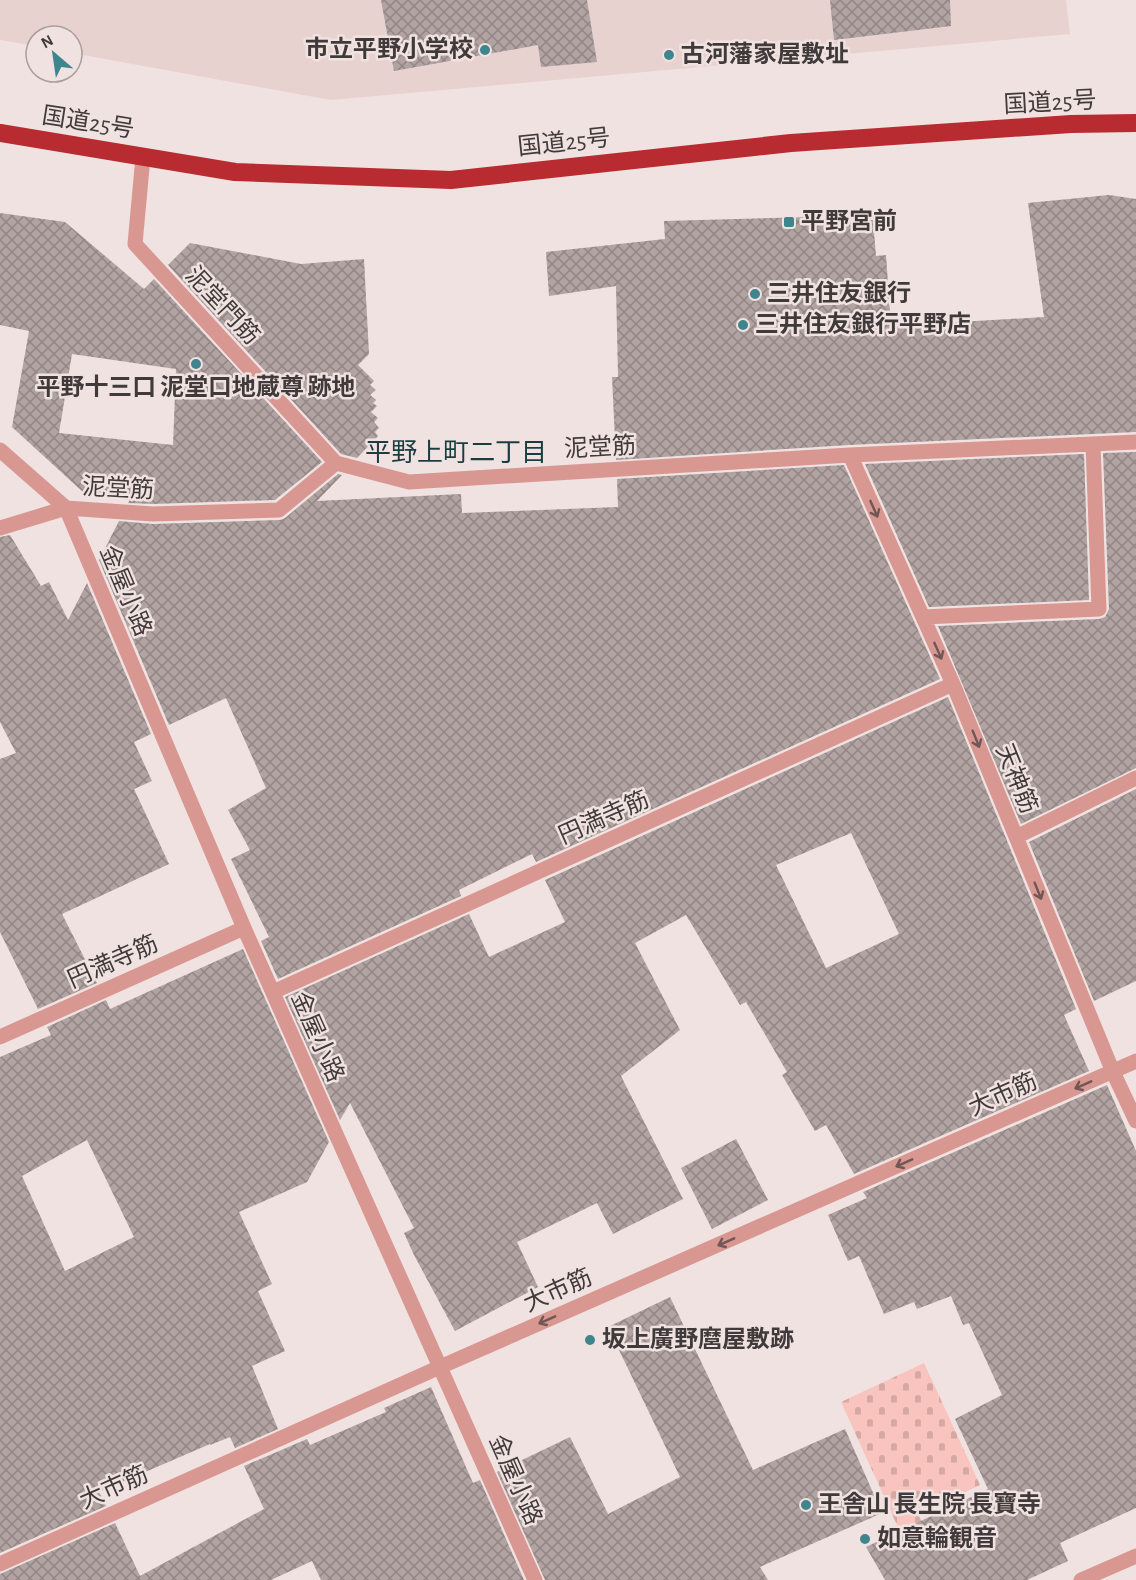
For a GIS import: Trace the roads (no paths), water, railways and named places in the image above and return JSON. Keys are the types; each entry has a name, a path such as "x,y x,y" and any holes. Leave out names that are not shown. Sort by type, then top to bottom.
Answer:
{"highway":[{"name":"国道25号","path":"0,133 235,172 451,180 791,143 1071,124 1136,123"}],"street":[{"name":"泥堂門筋","path":"143,157 135,244 336,463"},
{"name":"泥堂筋","path":"0,450 66,508 153,514 279,510 336,463 409,482 850,455 1136,442"},
{"path":"923,617 1099,609 1093,444"},
{"name":"天神筋","path":"850,455 953,684 1113,1071 1136,1121"},
{"path":"0,528 66,508"},
{"name":"金屋小路","path":"66,508 244,928 535,1580"},
{"name":"円満寺筋","path":"273,992 953,684"},
{"path":"1016,837 1136,778"},
{"name":"円満寺筋","path":"0,1037 244,928"},
{"name":"大市筋","path":"0,1564 440,1367 1136,1061"},
{"path":"1081,1580 1136,1556"}],"place":[{"name":"市立平野小学校","path":"485,50"},
{"name":"古河藩家屋敷址","path":"669,55"},
{"name":"平野宮前","path":"789,222"},
{"name":"三井住友銀行","path":"755,294"},
{"name":"三井住友銀行平野店","path":"743,325"},
{"name":"平野十三口 泥堂口地蔵尊 跡地","path":"196,364"},
{"name":"坂上廣野麿屋敷跡","path":"590,1340"},
{"name":"王舎山 長生院 長寶寺","path":"806,1505"},
{"name":"如意輪観音","path":"865,1539"}],"district":[{"name":"平野上町二丁目","path":"456,453"}]}
